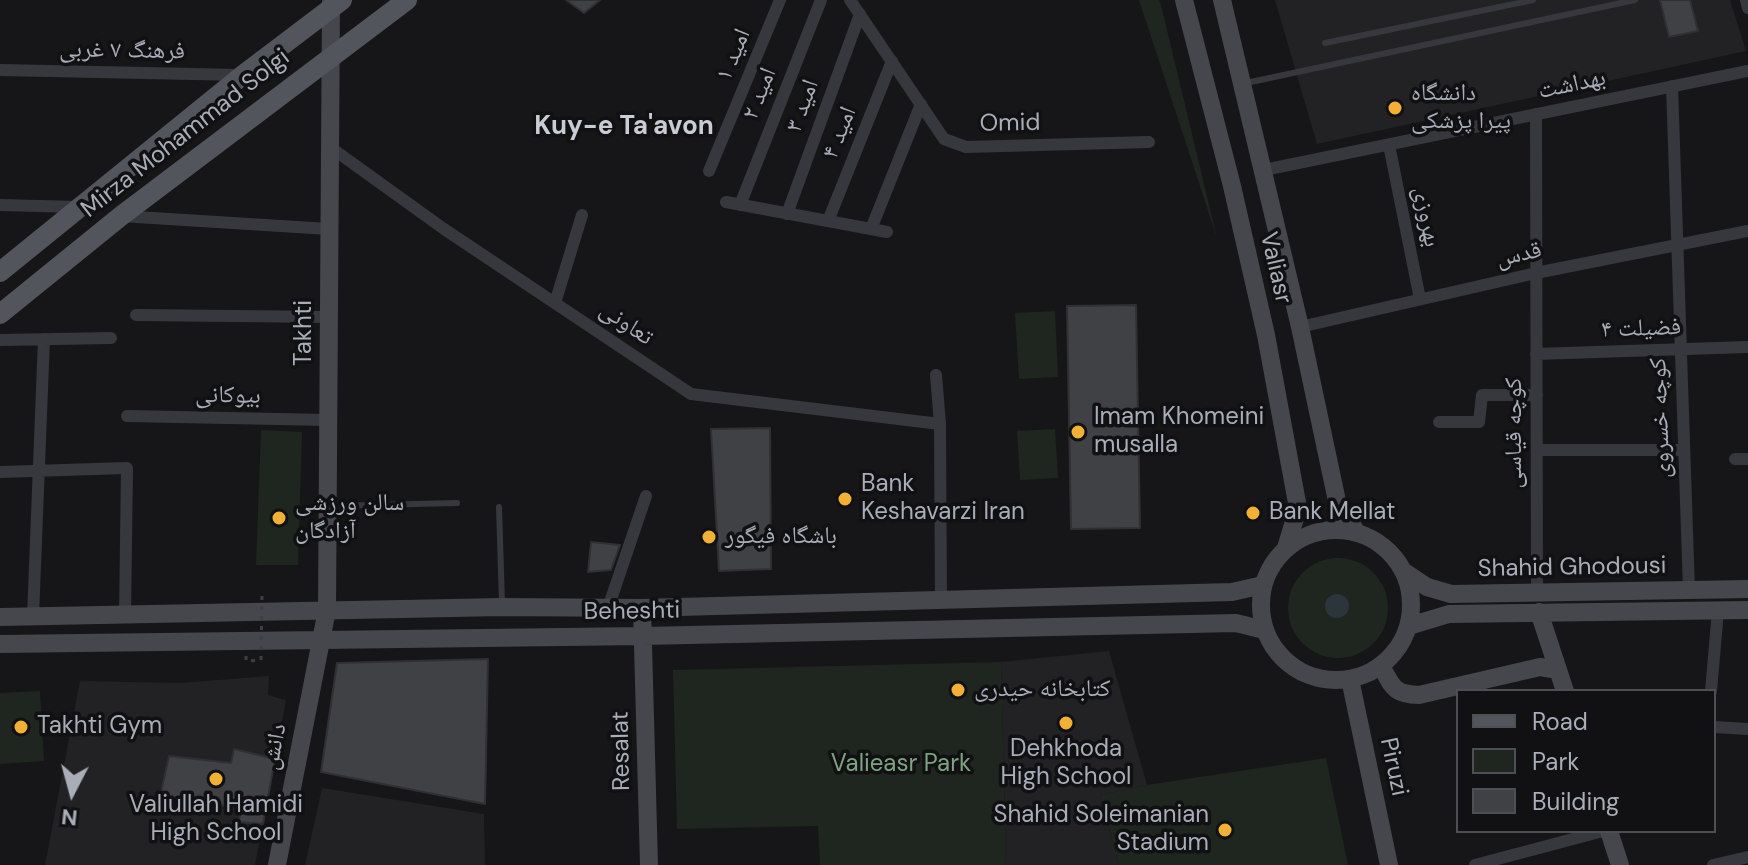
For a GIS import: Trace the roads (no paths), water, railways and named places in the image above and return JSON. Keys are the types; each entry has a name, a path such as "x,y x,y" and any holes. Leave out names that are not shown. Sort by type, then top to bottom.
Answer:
{"main road":[{"name":"Mirza Mohammad Solgi","path":"0,314 121,216 407,0"},
{"name":"Mirza Mohammad Solgi","path":"0,272 335,3"},
{"name":"Takhti","path":"327,610 330,57 335,3"},
{"name":"Valiasr","path":"1204,4 1242,83 1300,327 1337,501 1357,533"},
{"name":"Valiasr","path":"1204,4 1232,186 1266,335 1298,508 1286,548"},
{"path":"1321,531 1357,533 1376,541 1391,554 1403,571 1410,588 1409,626 1398,648 1381,666 1366,674 1329,680 1308,675 1289,664 1274,649 1264,630 1260,607 1263,585 1272,565 1286,548 1302,538 1321,531"},
{"name":"Shahid Ghodousi","path":"1403,571 1427,587 1451,594 1748,589"},
{"name":"Beheshti","path":"0,617 502,607 642,608 1232,592 1263,585"},
{"name":"Resalat","path":"642,608 649,865"},
{"name":"دانش","path":"277,865 327,610"},
{"name":"Shahid Ghodousi","path":"1409,626 1449,614 1748,610"},
{"path":"1539,612 1564,689"},
{"name":"Beheshti","path":"0,644 643,636 1236,623 1264,630"},
{"path":"1381,666 1391,684 1402,694 1419,695 1540,667 1558,670"},
{"name":"Piruzi","path":"1350,679 1389,865"},
{"path":"1610,833 1620,865"}],"street":[{"name":"امید ۱","path":"709,171 780,0"},
{"name":"امید ۲","path":"740,205 821,0"},
{"name":"Omid","path":"850,0 944,139 966,147 1149,142"},
{"path":"1746,0 1748,8"},
{"name":"امید ۳","path":"787,214 860,14"},
{"name":"امید ۴","path":"828,221 892,61"},
{"name":"فرهنگ ۷ غربی","path":"0,70 243,75"},
{"name":"بهداشت","path":"1264,170 1748,71"},
{"name":"کوچه خسروی","path":"1672,86 1689,590"},
{"path":"871,229 921,104"},
{"name":"کوچه قیاسی","path":"1536,114 1537,592"},
{"name":"بهروزی","path":"1389,145 1420,299"},
{"name":"تعاونی","path":"330,147 444,229 691,394 940,424"},
{"path":"726,202 887,232"},
{"path":"0,205 79,207"},
{"path":"555,303 582,215"},
{"path":"121,216 329,229"},
{"name":"قدس","path":"1300,327 1536,273 1748,231"},
{"path":"136,315 329,317"},
{"path":"0,340 111,338"},
{"path":"33,616 44,339"},
{"name":"فضیلت ۴","path":"1536,354 1748,347"},
{"path":"936,375 940,424 941,600"},
{"path":"1439,422 1479,422 1482,395 1537,395"},
{"name":"بیوکانی","path":"127,416 328,420"},
{"path":"1537,450 1684,450"},
{"path":"0,472 127,468 125,615"},
{"path":"608,608 646,496"},
{"path":"1711,689 1718,610"},
{"path":"1716,727 1748,729"},
{"path":"1475,865 1595,833"},
{"path":"1713,865 1748,857"}],"lane":[{"path":"1325,43 1533,0"},
{"path":"1242,83 1635,0"},
{"path":"327,506 457,503"},
{"path":"499,507 502,607"}],"place":[{"name":"دانشگاه پیرا پزشکی","path":"1395,108"},
{"name":"Imam Khomeini musalla","path":"1078,432"},
{"name":"Bank Keshavarzi Iran","path":"845,499"},
{"name":"Bank Mellat","path":"1253,513"},
{"name":"سالن ورزشی آزادگان","path":"279,518"},
{"name":"باشگاه فیگور","path":"709,537"},
{"name":"کتابخانه حیدری","path":"958,690"},
{"name":"Dehkhoda High School","path":"1066,723"},
{"name":"Takhti Gym","path":"21,727"},
{"name":"Valiullah Hamidi High School","path":"216,779"},
{"name":"Shahid Soleimanian Stadium","path":"1225,830"}],"district":[{"name":"Kuy-e Ta'avon","path":"624,127"}],"park label":[{"name":"Valieasr Park","path":"901,765"}]}
